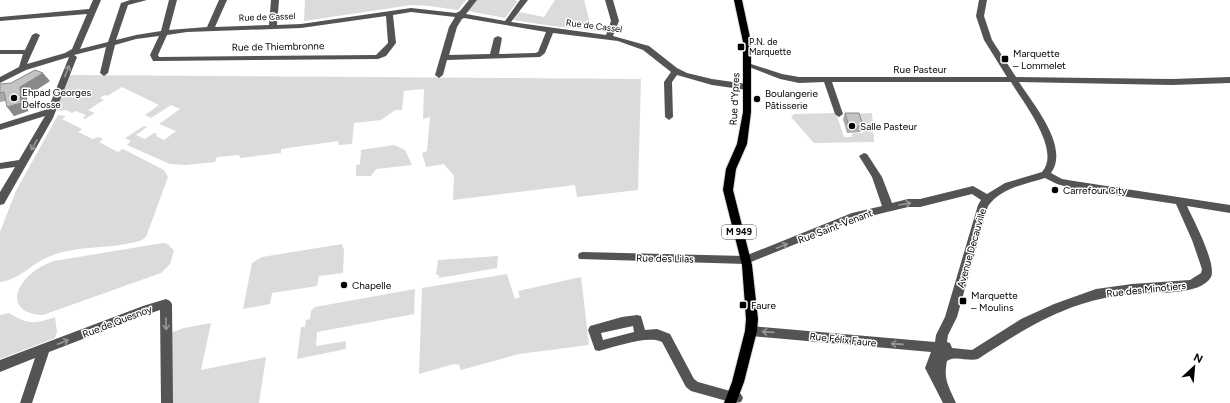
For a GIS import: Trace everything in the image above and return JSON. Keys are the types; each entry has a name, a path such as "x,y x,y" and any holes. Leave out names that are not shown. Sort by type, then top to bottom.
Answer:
{"main road":[{"name":"Rue d'Ypres","path":"734,400 751,330 750,296 746,260 728,190 730,175 742,144 747,87 747,39 738,0"}],"street":[{"path":"0,201 52,111 96,0"},
{"path":"104,73 111,43 125,2 143,0"},
{"path":"164,33 174,0"},
{"path":"210,29 223,0"},
{"path":"273,28 275,0"},
{"path":"440,75 454,25 460,15 473,0"},
{"path":"506,24 524,0"},
{"path":"608,0 614,21 609,37"},
{"path":"983,0 980,14 981,22 990,42 1048,137 1052,157 1050,167 1045,174 1060,182 1074,185 1230,209"},
{"name":"Rue de Cassel","path":"0,80 23,68 111,43 164,33 210,29 273,28 332,22 389,12 421,10 460,15 550,31 609,37 642,47 676,71 712,82 747,87"},
{"path":"0,19 91,12"},
{"name":"Rue de Thiembronne","path":"164,33 154,55 154,58 160,60 197,58 378,56 383,54 392,43 389,12"},
{"path":"444,58 539,55 550,31"},
{"path":"23,68 23,63 36,35"},
{"path":"494,56 498,38"},
{"path":"0,52 28,52"},
{"name":"Rue Pasteur","path":"748,65 793,80 1094,80 1121,82 1230,80"},
{"path":"669,117 668,82 676,71"},
{"path":"827,80 839,114"},
{"path":"0,127 52,111"},
{"path":"864,156 877,177 888,207"},
{"path":"0,166 22,164"},
{"name":"Avenue Decauville","path":"941,351 942,336 951,317 980,212 988,199 1004,187 1045,174"},
{"name":"Rue Saint-Venant","path":"746,260 856,216 888,207 910,202 920,204 971,187 988,199"},
{"name":"Rue des Minotiers","path":"941,351 974,356 1025,323 1058,307 1096,294 1132,289 1191,284 1200,281 1206,275 1207,269 1180,202"},
{"name":"Rue des Lilas","path":"583,256 746,260"},
{"name":"Rue de Quesnoy","path":"0,366 147,309 166,304 167,403"},
{"name":"Rue Félix Faure","path":"751,330 941,351"},
{"path":"641,336 657,334 666,338 688,380 695,387 734,400"},
{"path":"26,403 44,349"},
{"path":"941,351 939,370 948,398"}],"shaded area":[{"path":"305,0 466,0 458,10 412,5 304,21"},
{"path":"477,0 518,1 505,18 468,11"},
{"path":"555,0 584,0 591,27 611,26 608,32 513,20 519,12 544,17"},
{"path":"69,75 641,79 638,190 577,197 575,185 453,200 454,176 444,164 426,167 422,153 427,151 430,117 423,119 424,89 404,91 402,110 395,110 381,120 354,123 352,144 339,145 338,141 281,149 281,153 240,158 239,155 217,157 215,162 186,165 170,164 127,145 131,141 125,138 144,126 147,127 136,135 145,139 154,133 157,134 156,136 164,140 176,131 159,124 180,109 171,105 151,118 145,115 159,105 122,87 107,96 105,95 100,98 104,100 88,110 95,113 85,119 83,118 86,115 76,111 72,113 66,110 57,111 60,98"},
{"path":"836,113 844,137 851,137 853,133 863,133 856,114 872,113 874,142 814,143 791,117 794,114"},
{"path":"58,115 66,116 62,119 82,129 78,132 93,139 98,137 103,139 99,142 118,152 123,149 164,170 168,177 146,237 142,240 119,245 71,250 59,253 42,260 7,281 0,282 0,232 16,191"},
{"path":"394,145 405,150 412,165 376,169 371,176 356,176 356,165 360,164 361,150"},
{"path":"163,243 168,244 174,251 170,264 161,273 43,315 32,314 25,311 17,300 17,294 25,280 37,269 51,262"},
{"path":"342,244 344,250 343,273 319,276 317,286 272,293 270,304 243,309 252,263 262,257"},
{"path":"498,256 497,268 439,278 439,275 436,275 438,260"},
{"path":"507,274 515,299 520,297 518,291 581,277 589,345 519,354 461,370 459,365 454,364 419,374 422,288"},
{"path":"415,289 414,314 317,332 316,346 346,341 346,349 297,359 301,327 305,327 306,320 310,319 311,311 315,307"},
{"path":"9,313 21,320 32,322 55,317 57,332 55,338 0,359 0,315"},
{"path":"211,323 201,370 266,357 259,403 172,403 170,333 184,328"}],"building":[{"path":"35,70 43,73 20,87 21,103 7,107 4,92 0,93 0,84 11,83"},
{"path":"845,113 859,113 863,126 849,126"}],"place":[{"name":"P.N. de Marquette","path":"741,47"},
{"name":"Marquette – Lommelet","path":"1005,59"},
{"name":"Ehpad Georges Delfosse","path":"14,98"},
{"name":"Boulangerie Pâtisserie","path":"757,99"},
{"name":"Salle Pasteur","path":"852,126"},
{"name":"Carrefour City","path":"1055,190"},
{"name":"Chapelle","path":"344,285"},
{"name":"Marquette – Moulins","path":"963,301"},
{"name":"Faure","path":"743,305"}]}
